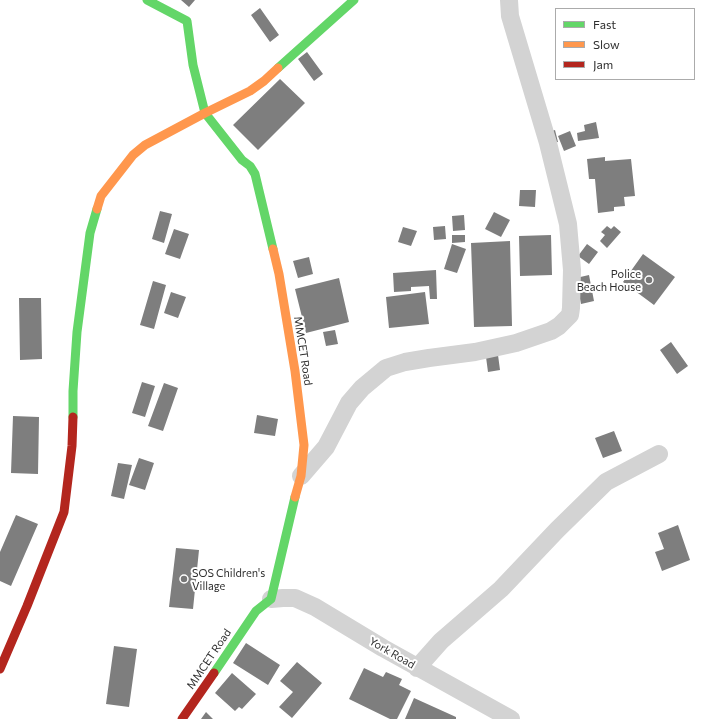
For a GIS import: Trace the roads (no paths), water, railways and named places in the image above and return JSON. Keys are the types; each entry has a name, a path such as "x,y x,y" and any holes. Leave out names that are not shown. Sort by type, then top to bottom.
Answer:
{"street":[{"name":"MMCET Road","path":"147,0 187,21 193,65 205,113 242,160 250,166 255,174 279,274 295,371 304,445 301,476 291,511 280,565 271,599 256,611 182,719"},
{"path":"0,670 64,512 72,446 73,391 77,332 90,233 101,196 133,155 145,145 250,90 264,81 301,46 354,0"},
{"path":"301,476 326,447 349,403 362,388 386,368 405,362 475,352 516,344 551,331 559,326 570,315 572,270 568,224 548,143 510,16 509,0"},
{"path":"417,668 441,641 500,589 606,482 659,454"},
{"name":"York Road","path":"271,599 295,598 315,607 417,668 511,719"}],"place":[{"name":"Police Beach House","path":"649,280"},
{"name":"SOS Children's Village","path":"184,579"}]}
